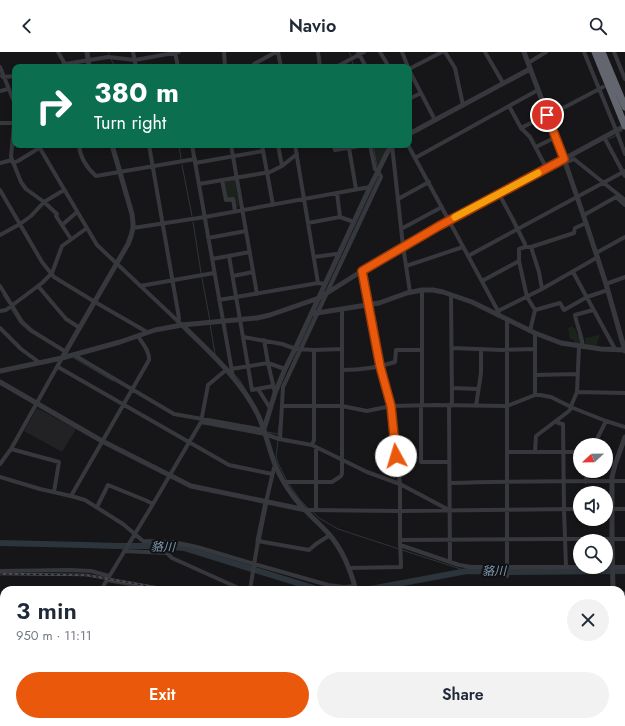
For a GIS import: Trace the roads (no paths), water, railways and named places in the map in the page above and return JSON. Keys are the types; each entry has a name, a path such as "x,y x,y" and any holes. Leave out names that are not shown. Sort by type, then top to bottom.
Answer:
{"highway":[{"path":"595,52 621,128"},
{"path":"602,52 625,107"}],"street":[{"path":"58,52 64,64"},
{"path":"87,52 88,64"},
{"path":"133,52 136,64"},
{"path":"74,64 108,57 135,60 176,52 178,64"},
{"path":"224,52 225,64"},
{"path":"254,64 277,52 280,64"},
{"path":"318,52 320,64"},
{"path":"341,64 359,53 364,52"},
{"path":"380,52 387,64"},
{"path":"402,52 407,64"},
{"path":"412,67 434,54 442,52"},
{"path":"445,52 455,68 463,105"},
{"path":"485,52 503,84"},
{"path":"314,313 379,303 410,292 433,290 472,302 533,332 561,343 601,349 625,350 608,290 578,197 524,52"},
{"path":"528,63 546,52"},
{"path":"584,52 621,128 625,154"},
{"path":"614,52 625,76 619,79"},
{"path":"359,53 364,64"},
{"path":"0,66 2,76 12,98"},
{"path":"412,132 530,69"},
{"path":"412,75 435,120"},
{"path":"521,128 601,88"},
{"path":"0,91 8,89"},
{"path":"415,158 538,90"},
{"path":"412,98 421,93"},
{"path":"509,106 521,128 530,137 547,169"},
{"path":"0,123 12,123"},
{"path":"0,371 74,355 180,323 240,320 270,315 323,295 403,246 499,194 565,161 621,128"},
{"path":"536,147 556,137"},
{"path":"468,256 604,182 624,173 604,137"},
{"path":"12,148 12,162 21,182 26,189 57,214 56,216 71,239"},
{"path":"0,163 18,161 36,148"},
{"path":"40,148 97,245 229,369"},
{"path":"80,148 82,157 95,176 153,166 263,151"},
{"path":"0,464 11,449 117,264 131,236 133,228 132,214 113,148"},
{"path":"150,148 180,323"},
{"path":"193,148 219,300 229,369 232,376 253,406 264,431 276,466 287,482 292,494 330,535 342,552 354,586"},
{"path":"232,148 257,294"},
{"path":"262,148 272,204"},
{"path":"279,148 282,166"},
{"path":"296,148 318,283"},
{"path":"335,148 335,150 349,148 356,190"},
{"path":"278,438 283,387 314,313 381,177 377,171 371,148"},
{"path":"314,313 323,295 325,284 377,171 390,148"},
{"path":"392,148 403,246 410,292"},
{"path":"410,148 499,314"},
{"path":"199,184 270,172 282,166 297,154"},
{"path":"565,161 574,159 625,200"},
{"path":"222,180 226,200 233,199 235,211"},
{"path":"398,199 429,182"},
{"path":"133,228 205,217 370,187"},
{"path":"0,190 42,262 51,274 95,302 147,332"},
{"path":"0,235 20,224 31,216 44,202 64,190"},
{"path":"337,193 340,217"},
{"path":"499,194 518,229 525,247"},
{"path":"584,215 616,197 625,206"},
{"path":"401,229 442,207"},
{"path":"62,225 77,212"},
{"path":"308,223 340,217 354,222"},
{"path":"535,395 533,332 535,310 527,297 519,261 519,249 531,247 574,232 575,228 586,223"},
{"path":"0,311 6,310 12,306 51,274 62,246 87,228"},
{"path":"208,238 246,231"},
{"path":"499,314 573,272 625,237"},
{"path":"406,266 463,247"},
{"path":"531,247 539,272 542,289"},
{"path":"212,259 250,252"},
{"path":"314,257 336,254 339,255"},
{"path":"229,256 252,390 273,386"},
{"path":"482,281 519,261"},
{"path":"349,568 401,567 400,484 391,406 381,367 362,271"},
{"path":"233,276 253,272"},
{"path":"573,272 614,349"},
{"path":"140,286 214,273"},
{"path":"606,284 625,277"},
{"path":"219,300 318,283 325,284"},
{"path":"0,286 22,322 32,331 66,352"},
{"path":"38,286 66,319 80,328"},
{"path":"422,290 421,462 449,462"},
{"path":"535,310 560,303 564,310 587,297 608,290"},
{"path":"450,562 449,408 452,402 452,295"},
{"path":"287,482 332,482 341,476 342,309"},
{"path":"535,452 535,437 569,411 577,392 582,338 575,315 593,310"},
{"path":"506,319 507,576"},
{"path":"0,328 21,349 40,363"},
{"path":"71,496 132,390 149,357 148,352 138,336"},
{"path":"242,337 282,344 298,350 342,349"},
{"path":"264,340 275,393"},
{"path":"452,348 507,350 534,349"},
{"path":"476,406 481,373 481,349"},
{"path":"264,431 275,393 285,369 298,350"},
{"path":"314,350 315,510"},
{"path":"342,370 360,370 381,367 395,362 396,350 422,350"},
{"path":"74,355 174,414 201,421 264,431 278,438 314,446 367,472 400,484 450,510"},
{"path":"103,586 170,476 201,421 208,385 229,369 268,363 285,369"},
{"path":"58,367 229,465 272,474"},
{"path":"535,375 578,374"},
{"path":"0,382 102,441 170,476 195,487 307,510 573,509"},
{"path":"452,388 478,389"},
{"path":"258,389 270,408"},
{"path":"577,392 625,393"},
{"path":"282,406 342,406 367,411 391,406 507,406 535,395 540,395 551,397 606,421 625,427"},
{"path":"558,420 558,423 563,424 566,567"},
{"path":"598,438 606,421"},
{"path":"612,486 614,469 625,439"},
{"path":"11,449 59,462 54,492"},
{"path":"507,452 573,452"},
{"path":"251,586 266,502 272,474 276,466"},
{"path":"0,477 85,500 123,524 143,541 174,542 197,547 254,566 336,586"},
{"path":"586,478 586,482"},
{"path":"450,483 507,481 625,481"},
{"path":"97,507 108,485 153,504"},
{"path":"613,509 625,509"},
{"path":"258,541 309,550 330,535"},
{"path":"400,540 573,539"},
{"path":"613,539 625,539"},
{"path":"401,548 459,565 471,567 573,567"},
{"path":"125,550 167,553 172,558 234,586"},
{"path":"613,568 625,567"},
{"path":"0,571 70,570 90,571 109,576"},
{"path":"613,574 613,586"},
{"path":"106,580 140,586"}],"waterway":[{"path":"349,52 351,56"},
{"path":"111,59 114,64"},
{"path":"609,139 617,135"},
{"path":"179,148 181,159"},
{"path":"374,148 377,166"},
{"path":"182,165 192,216"},
{"path":"326,291 378,178"},
{"path":"193,222 201,273"},
{"path":"202,278 210,321"},
{"path":"3,295 9,304"},
{"path":"316,311 322,299"},
{"path":"11,309 20,323 30,332"},
{"path":"299,347 314,316"},
{"path":"210,324 215,354"},
{"path":"283,384 298,350"},
{"path":"74,358 113,381"},
{"path":"234,374 239,379 248,394"},
{"path":"267,432 278,434 279,425"},
{"path":"278,441 276,456 287,481"},
{"path":"289,484 300,500 309,509"},
{"path":"312,511 319,518 338,529 399,549"},
{"name":"貉川","path":"0,543 161,546 184,548 307,586"},
{"path":"402,550 467,571"},
{"name":"貉川","path":"386,586 467,571 625,571"}],"railway":[{"path":"0,574 86,575 149,586"}]}
